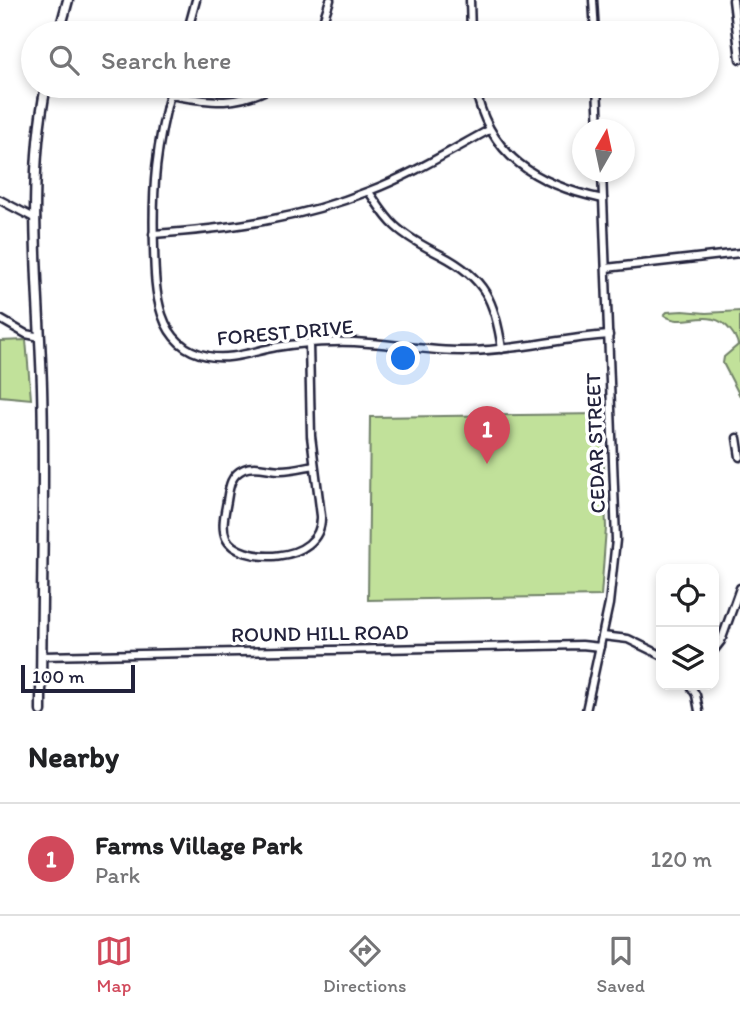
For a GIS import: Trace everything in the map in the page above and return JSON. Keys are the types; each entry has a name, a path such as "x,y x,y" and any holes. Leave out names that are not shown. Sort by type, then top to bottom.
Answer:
{"street":[{"path":"62,21 68,0"},
{"path":"190,21 196,0"},
{"path":"323,21 330,0"},
{"path":"470,0 471,21"},
{"path":"593,0 594,21"},
{"path":"733,0 740,59"},
{"path":"41,711 43,454 36,219 37,160 45,98"},
{"name":"FOREST DRIVE","path":"169,98 155,161 155,288 159,309 170,331 188,348 203,355 220,358 309,343 363,342 440,351 502,349 566,338 609,335"},
{"path":"189,98 234,102 249,98"},
{"path":"478,98 489,130 506,150 538,177 559,187 603,199"},
{"path":"598,98 598,119"},
{"path":"153,233 219,229 311,211 369,191 489,130"},
{"name":"CEDAR STREET","path":"586,711 612,586 616,540 602,182"},
{"path":"369,191 402,232 461,266 478,280 494,310 502,349"},
{"path":"0,200 36,219"},
{"path":"606,268 740,253"},
{"path":"0,319 26,334 40,337"},
{"path":"309,343 310,414 321,524 311,544 294,553 264,554 240,551 230,545 224,522 229,486 235,475 250,468 279,470 314,465"},
{"path":"737,438 740,457"},
{"path":"719,644 740,588"},
{"path":"603,636 628,639 656,653"},
{"name":"ROUND HILL ROAD","path":"41,656 600,647"},
{"path":"693,690 699,711"}],"green space":[{"path":"740,311 740,396 723,363 724,357 738,345 735,336 723,323 715,319 680,320 664,315 667,312"},
{"path":"26,340 31,399 0,396 0,341"},
{"path":"602,414 606,528 601,596 368,600 370,417"}],"place":[{"name":"Farms Village Park","path":"487,464"}]}
